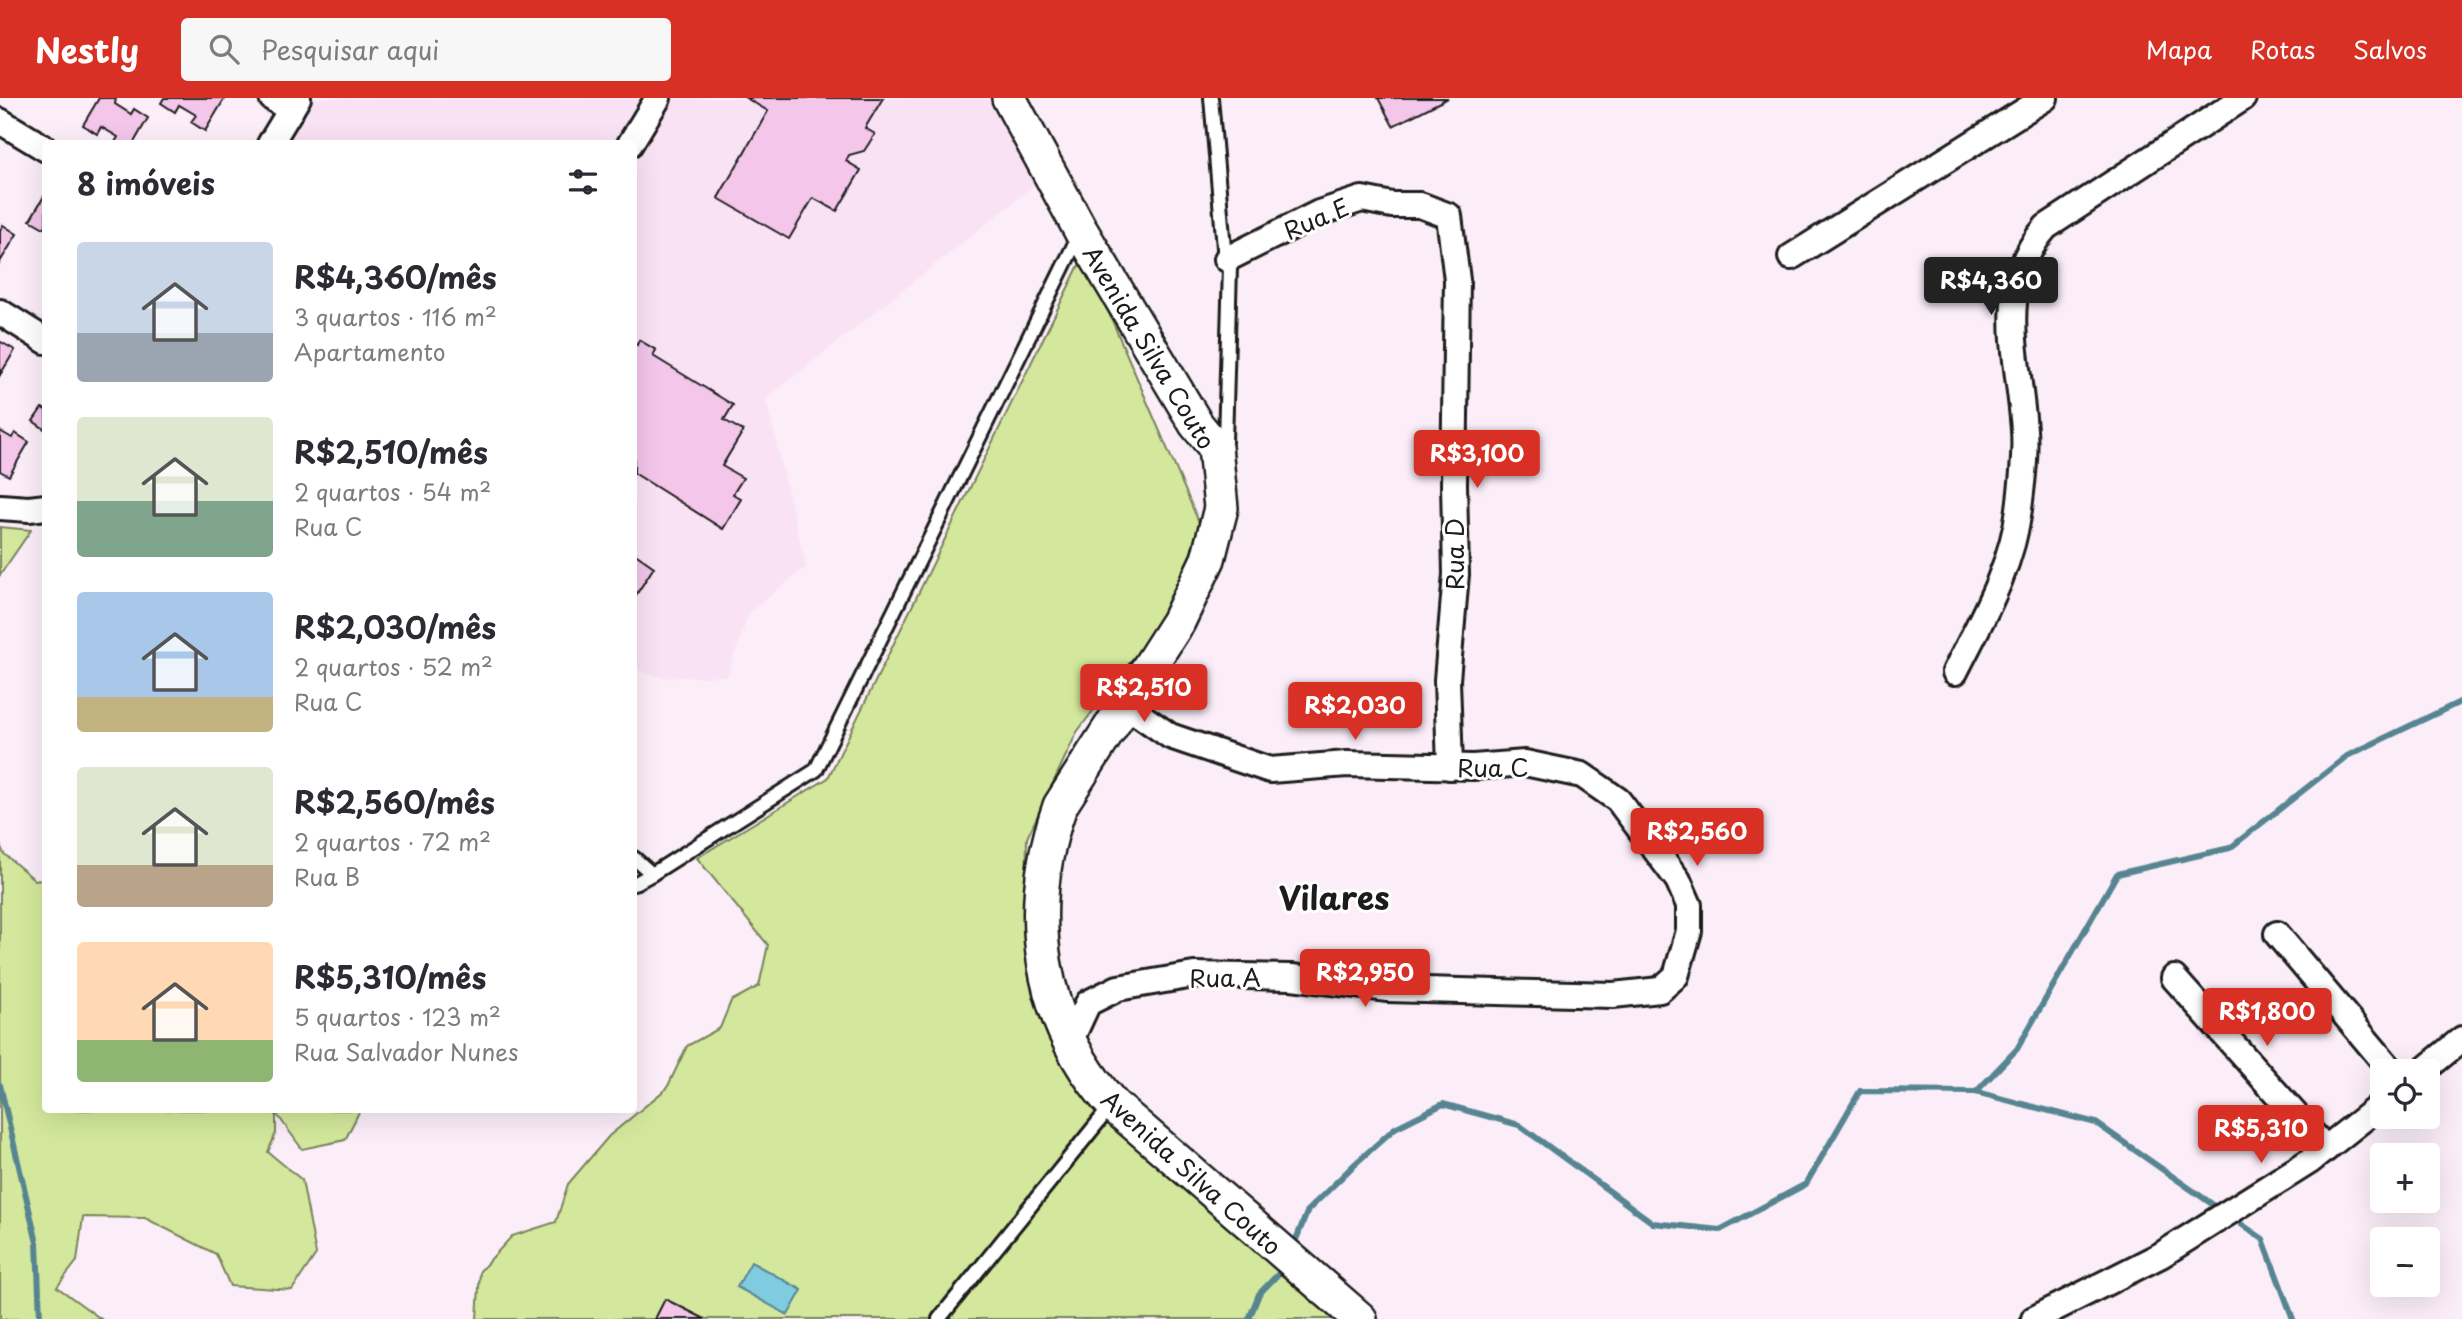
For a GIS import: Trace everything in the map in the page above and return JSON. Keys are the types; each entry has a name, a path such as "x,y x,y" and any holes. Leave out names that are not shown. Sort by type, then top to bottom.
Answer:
{"main road":[{"name":"Avenida Silva Couto","path":"1009,98 1081,230 1196,424 1215,447 1220,508 1208,559 1178,622 1060,806 1049,838 1041,879 1040,947 1046,980 1080,1063 1113,1105 1360,1319"}],"street":[{"path":"632,140 658,98"},
{"path":"1791,257 2045,98"},
{"path":"1955,671 2004,572 2019,512 2024,433 2014,343 2014,296 2019,267 2046,227 2243,98"},
{"path":"272,140 287,102"},
{"path":"0,121 42,147"},
{"name":"Rua E","path":"1227,260 1319,213 1362,199 1392,205 1420,205 1449,216"},
{"name":"Rua D","path":"1449,216 1457,280 1454,484 1456,575 1447,680 1450,767"},
{"path":"0,312 42,338"},
{"path":"0,507 42,507"},
{"name":"Rua C","path":"1124,704 1170,736 1270,770 1347,764 1450,767 1525,763 1582,775 1618,800 1678,880 1689,905 1689,931 1676,976 1660,990"},
{"path":"2277,934 2382,1059"},
{"name":"Rua A","path":"1070,1042 1088,1003 1118,988 1194,975 1292,977 1388,989 1613,995 1660,990"},
{"path":"2174,978 2326,1149"},
{"path":"2438,1059 2462,1040"},
{"path":"2034,1319 2161,1255 2326,1149 2370,1114"}],"lane":[{"path":"1211,98 1227,260 1230,267 1225,441 1215,447"},
{"path":"637,882 816,770 1081,230"},
{"path":"637,861 652,874"},
{"path":"939,1319 1113,1105"}],"shaded area":[{"path":"298,98 1022,98 1059,166 766,399 806,567 749,613 727,676 663,678 637,670 637,140 272,140"}],"green space":[{"path":"1084,255 1201,527 1166,615 1077,732 1027,838 1025,958 1049,1030 1339,1319 477,1319 480,1271 512,1236 556,1222 568,1184 609,1136 667,1088 687,1046 720,1028 731,1001 759,986 768,945 697,858 828,778"},
{"path":"0,527 31,530 0,575"},
{"path":"0,845 4,854 35,880 42,880 42,1113 276,1113 276,1133 268,1152 302,1180 316,1254 292,1290 230,1286 216,1254 145,1218 83,1217 77,1261 57,1287 101,1319 0,1319"},
{"path":"276,1113 358,1113 345,1140 302,1149"}],"water":[{"path":"751,1262 802,1290 788,1315 737,1287"}],"building":[{"path":"99,98 116,98 115,104 131,114 134,109 148,118 135,140 116,140 118,137 101,127 97,134 83,125"},
{"path":"164,98 225,98 205,131 191,122 196,115 179,105 175,112 161,103"},
{"path":"746,98 883,98 865,128 875,134 864,151 849,155 846,161 861,170 837,211 813,198 789,239 718,198 768,111"},
{"path":"1378,98 1448,98 1393,126"},
{"path":"42,200 42,227 30,220"},
{"path":"3,225 17,234 0,262 0,230"},
{"path":"639,340 656,350 653,356 733,405 724,420 743,431 722,466 743,478 733,494 741,499 723,529 637,475"},
{"path":"0,343 15,350 0,375"},
{"path":"42,408 42,427 33,421"},
{"path":"0,431 12,438 15,433 29,442 9,476 0,471"},
{"path":"637,555 654,567 637,593"},
{"path":"665,1299 705,1319 655,1319"}],"waterway":[{"path":"1976,1092 2017,1049 2117,874 2230,848 2347,756 2462,701"},
{"path":"0,1085 37,1243 40,1319"},
{"path":"1295,1242 1308,1210 1356,1163 1395,1128 1443,1104 1519,1125 1653,1223 1720,1230 1806,1184 1860,1091 1976,1092 2096,1123 2212,1204"},
{"path":"2241,1224 2263,1239 2293,1319"},
{"path":"1249,1319 1259,1294 1283,1269"}],"district":[{"name":"Vilares","path":"1334,897"}]}
